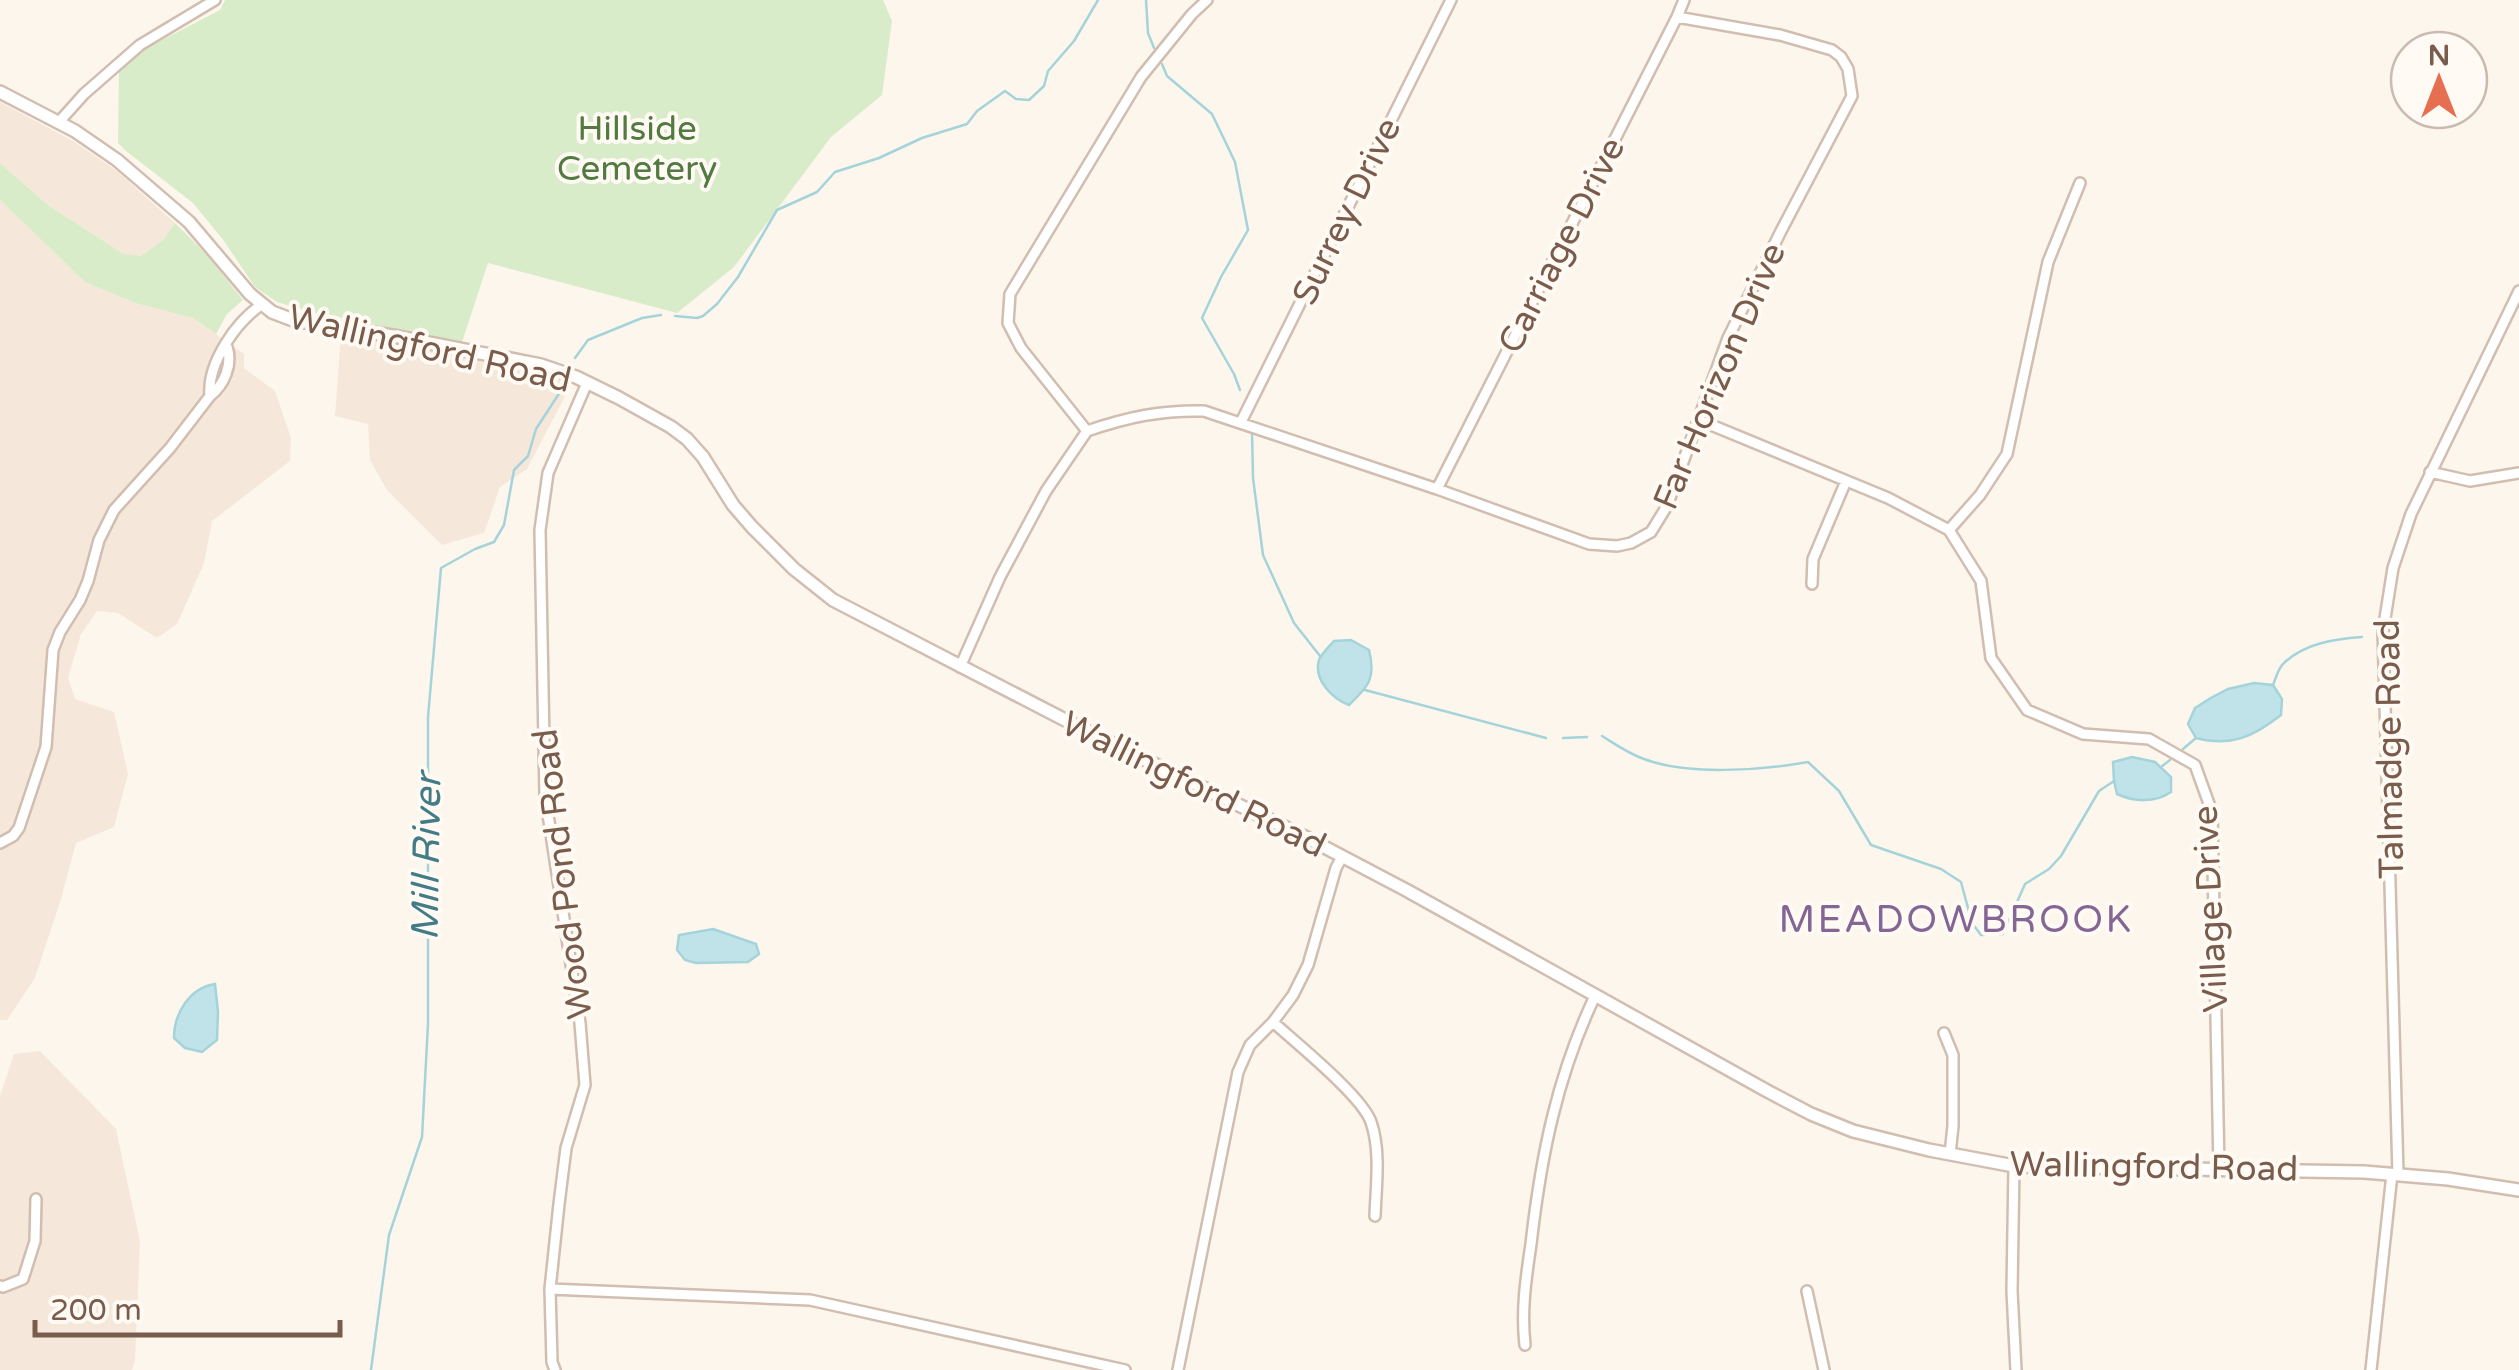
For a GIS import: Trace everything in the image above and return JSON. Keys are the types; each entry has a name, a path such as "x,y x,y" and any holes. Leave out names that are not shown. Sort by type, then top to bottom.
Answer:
{"street":[{"path":"58,123 84,94 140,45 215,0"},
{"path":"960,667 1000,577 1046,492 1088,431 1021,348 1008,324 1010,294 1141,77 1208,0"},
{"name":"Surrey Drive","path":"1241,422 1450,0"},
{"name":"Carriage Drive","path":"1437,489 1684,0"},
{"name":"Far Horizon Drive","path":"1088,431 1126,418 1172,410 1204,411 1589,544 1612,547 1631,543 1650,532 1666,506 1728,338 1852,96 1848,69 1832,50 1780,35 1677,17"},
{"name":"Wallingford Road","path":"0,92 84,137 117,160 172,206 261,305 272,312 293,320 512,358 588,383 654,417 687,439 752,528 821,592 960,667 1442,909 1782,1099 1834,1124 1888,1141 2014,1166 2395,1174 2519,1190"},
{"path":"1699,420 1888,498 1950,530 2007,454 2048,262 2080,183"},
{"name":"Talmadge Road","path":"2371,1370 2395,1174 2383,631 2393,568 2411,514 2519,291"},
{"path":"0,843 19,828 44,757 53,650 88,581 105,525 124,496 170,448 210,396 209,386 219,353 227,347 235,328 261,305"},
{"name":"Wood Pond Road","path":"554,1370 550,1289 566,1148 585,1086 580,1023 545,795 540,530 548,473 588,383"},
{"path":"2430,472 2470,481 2519,474"},
{"path":"1812,584 1813,559 1846,481"},
{"name":"Village Drive","path":"1950,530 1981,580 1991,658 2026,710 2083,734 2148,738 2195,765 2212,812 2219,1169"},
{"path":"1178,1370 1238,1072 1250,1045 1293,995 1308,965 1342,857"},
{"path":"1525,1345 1522,1316 1544,1152 1570,1054 1595,996"},
{"path":"1273,1022 1352,1095 1370,1118 1376,1144 1375,1216"},
{"path":"1944,1033 1952,1055 1950,1154"},
{"path":"2014,1166 2012,1291 2016,1370"},
{"path":"0,1286 23,1279 36,1241 36,1199"},
{"path":"550,1289 810,1300 1125,1370"},
{"path":"1807,1291 1824,1370"}],"shaded area":[{"path":"0,102 73,141 117,171 175,223 163,240 141,256 124,254 49,206 0,163"},
{"path":"0,200 85,282 135,303 193,318 244,354 244,368 275,391 291,438 290,461 212,521 204,563 177,624 157,638 118,613 97,611 81,634 68,678 75,699 114,712 128,774 114,827 76,843 35,978 7,1020 0,1020"},
{"path":"341,335 539,373 571,385 527,469 500,487 484,533 442,545 387,490 370,460 368,424 335,416"},
{"path":"40,1051 116,1129 140,1241 132,1370 0,1370 0,1096 14,1054"}],"green space":[{"name":"Hillside Cemetery","path":"225,0 883,0 892,21 882,95 831,137 734,267 677,313 488,263 462,342 277,302 255,287 193,203 118,143 119,69 145,49 220,10"},
{"path":"0,163 49,206 124,254 141,256 163,240 175,223 243,300 227,314 216,334 193,318 135,303 85,282 0,200"}],"water":[{"path":"1351,640 1369,650 1372,668 1366,687 1349,705 1326,688 1318,667 1320,657 1334,641"},
{"path":"2254,683 2273,685 2282,699 2281,715 2241,738 2196,738 2188,724 2195,708 2228,689"},
{"path":"2132,757 2155,762 2171,777 2171,792 2144,800 2117,794 2113,762"},
{"path":"713,929 756,944 759,954 748,962 685,960 677,950 679,935"},
{"path":"215,984 217,1040 202,1052 185,1048 174,1038 180,1011 198,991"}],"waterway":[{"name":"Mill River","path":"675,316 697,318 717,304 738,277 777,210 817,192 835,172 967,124 977,111 1005,91 1016,99 1029,100 1044,86 1048,71 1074,41 1098,0"},
{"path":"1146,0 1148,33 1154,48"},
{"path":"1162,64 1167,76 1212,114 1235,162 1248,230 1202,318 1240,390"},
{"name":"Mill River","path":"575,358 588,340 642,318 661,315"},
{"name":"Mill River","path":"371,1370 389,1235 422,1137 428,1024 428,717 441,568 494,542 504,525 514,470 528,456 536,429 562,389"},
{"path":"1252,431 1253,478 1263,555 1294,623 1320,656"},
{"path":"2273,685 2282,665 2301,651 2331,641 2362,637"},
{"path":"1365,690 1546,738"},
{"path":"1602,736 1638,757 1682,768 1747,769 1808,762 1839,791 1871,845 1941,869 1961,882 1972,923 1981,935 2003,934 2025,884 2061,856 2099,791 2114,781"},
{"path":"1563,738 1587,737"},
{"path":"2183,749 2196,738"},
{"path":"2161,767 2170,760"}],"district":[{"name":"MEADOWBROOK","path":"1956,919"}]}
